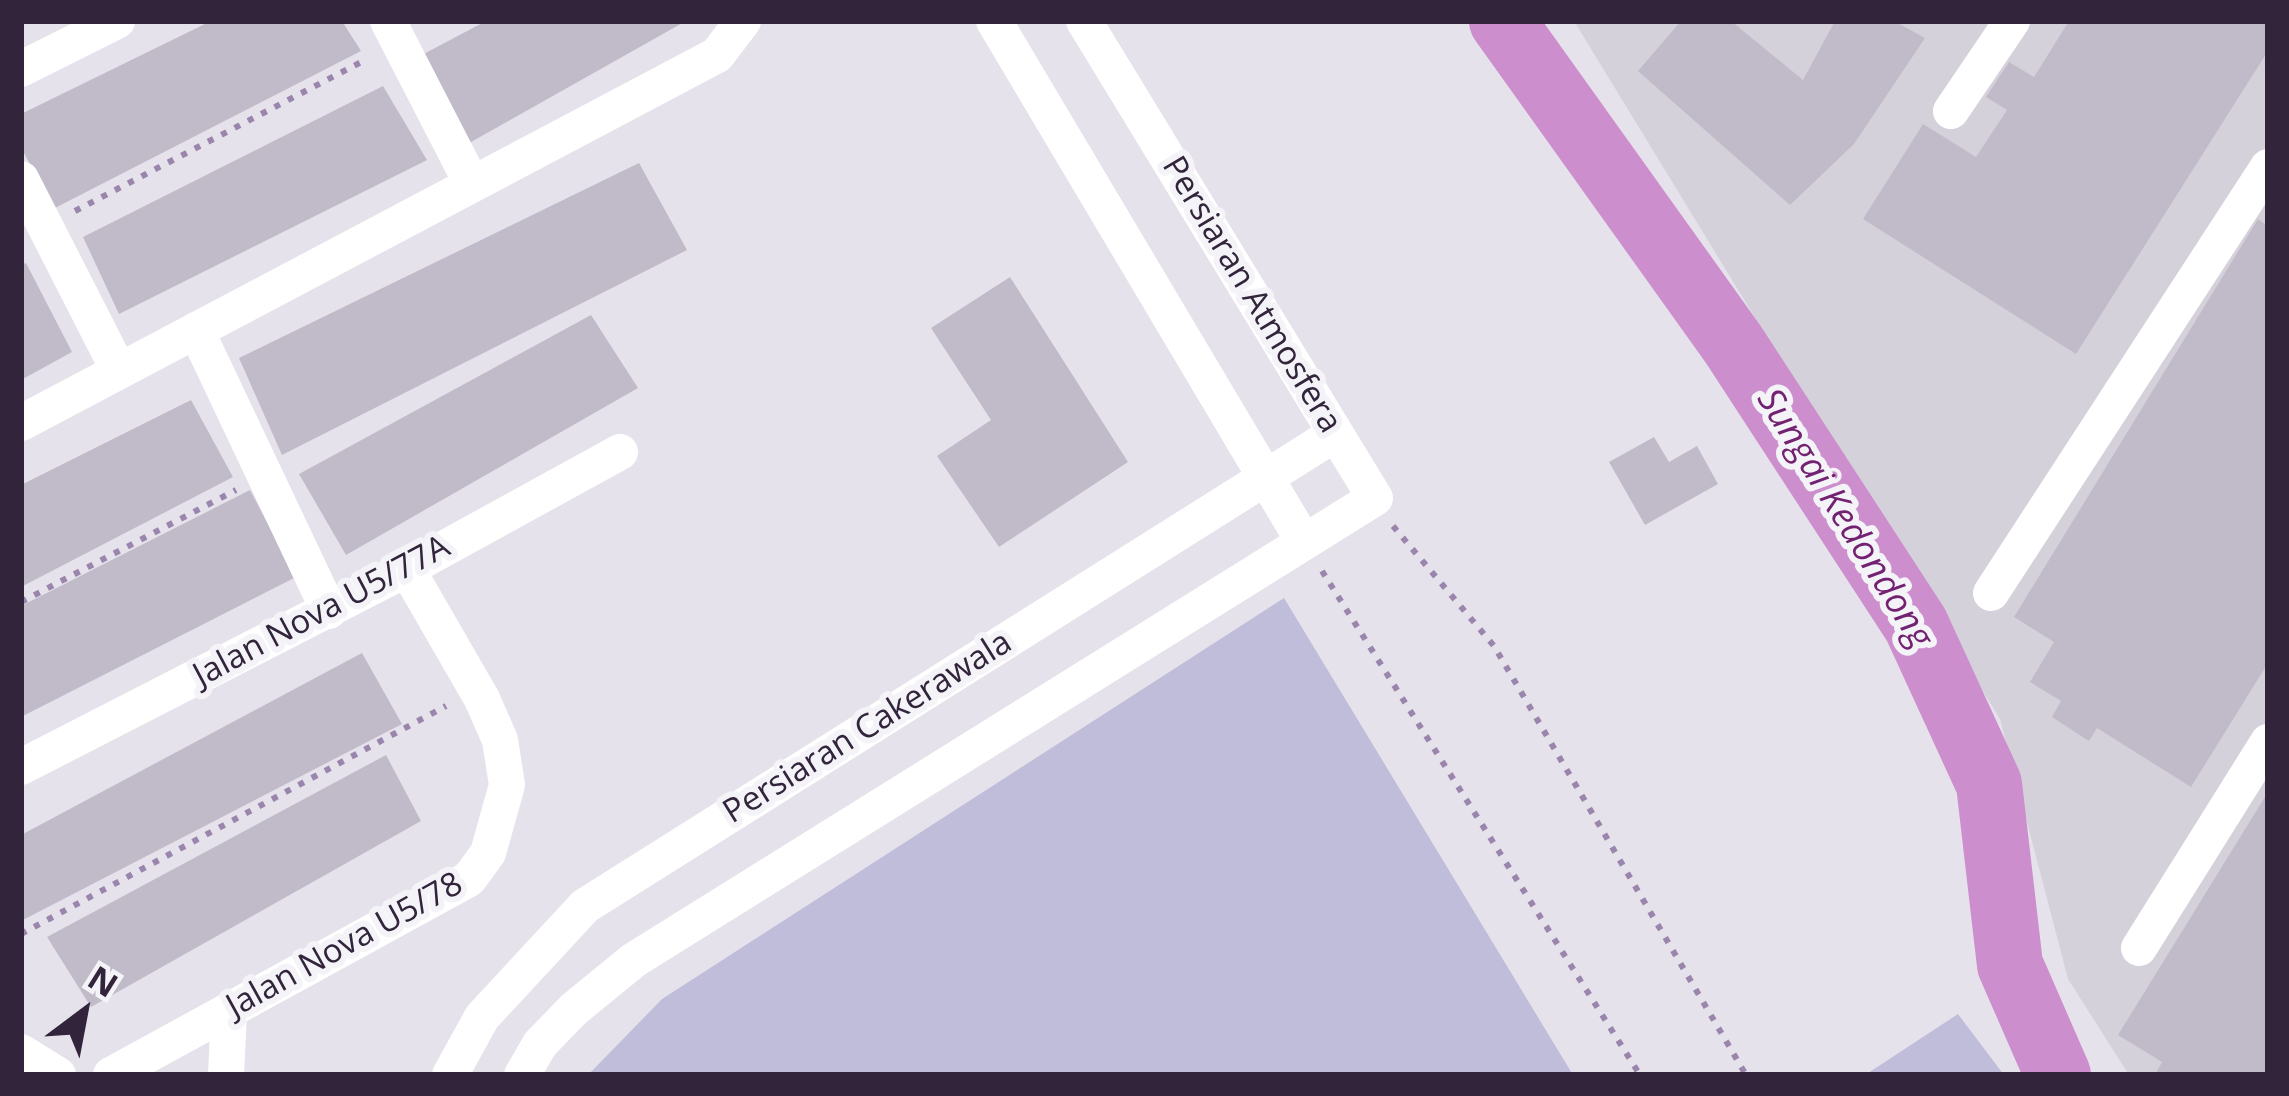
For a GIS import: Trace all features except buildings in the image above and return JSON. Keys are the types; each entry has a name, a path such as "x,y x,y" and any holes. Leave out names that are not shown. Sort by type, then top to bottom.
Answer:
{"street":[{"path":"21,69 117,21"},
{"path":"21,423 717,55 743,21"},
{"path":"994,21 1304,542"},
{"name":"Persiaran Atmosfera","path":"1084,21 1375,498"},
{"path":"1951,112 2012,21"},
{"path":"393,32 472,184"},
{"path":"21,179 119,371"},
{"path":"1991,592 2264,183"},
{"path":"196,329 328,610"},
{"name":"Persiaran Cakerawala","path":"450,1075 482,1017 585,906 1336,434"},
{"name":"Jalan Nova U5/77A","path":"21,767 407,569 620,452"},
{"path":"522,1075 540,1044 574,1009 634,960 1375,498"},
{"name":"Jalan Nova U5/78","path":"111,1075 470,879 488,853 507,785 500,740 477,689 407,569"},
{"path":"2139,948 2268,742"},
{"path":"226,1075 229,1011"}],"path":[{"path":"45,226 393,32"},
{"path":"21,602 265,475"},
{"path":"1375,498 1494,646 1746,1075"},
{"path":"1304,542 1640,1075"},
{"path":"21,934 477,689"}],"shaded area":[{"path":"1574,21 2268,21 2268,1075 2129,1075 2068,979 2000,719"},
{"path":"1284,598 1573,1075 588,1075 662,999"},
{"path":"1958,1014 2004,1075 1865,1075"}],"waterway":[{"name":"Sungai Kedondong","path":"1502,21 1733,344 1916,625 1989,784 2010,965 2058,1075"}]}
